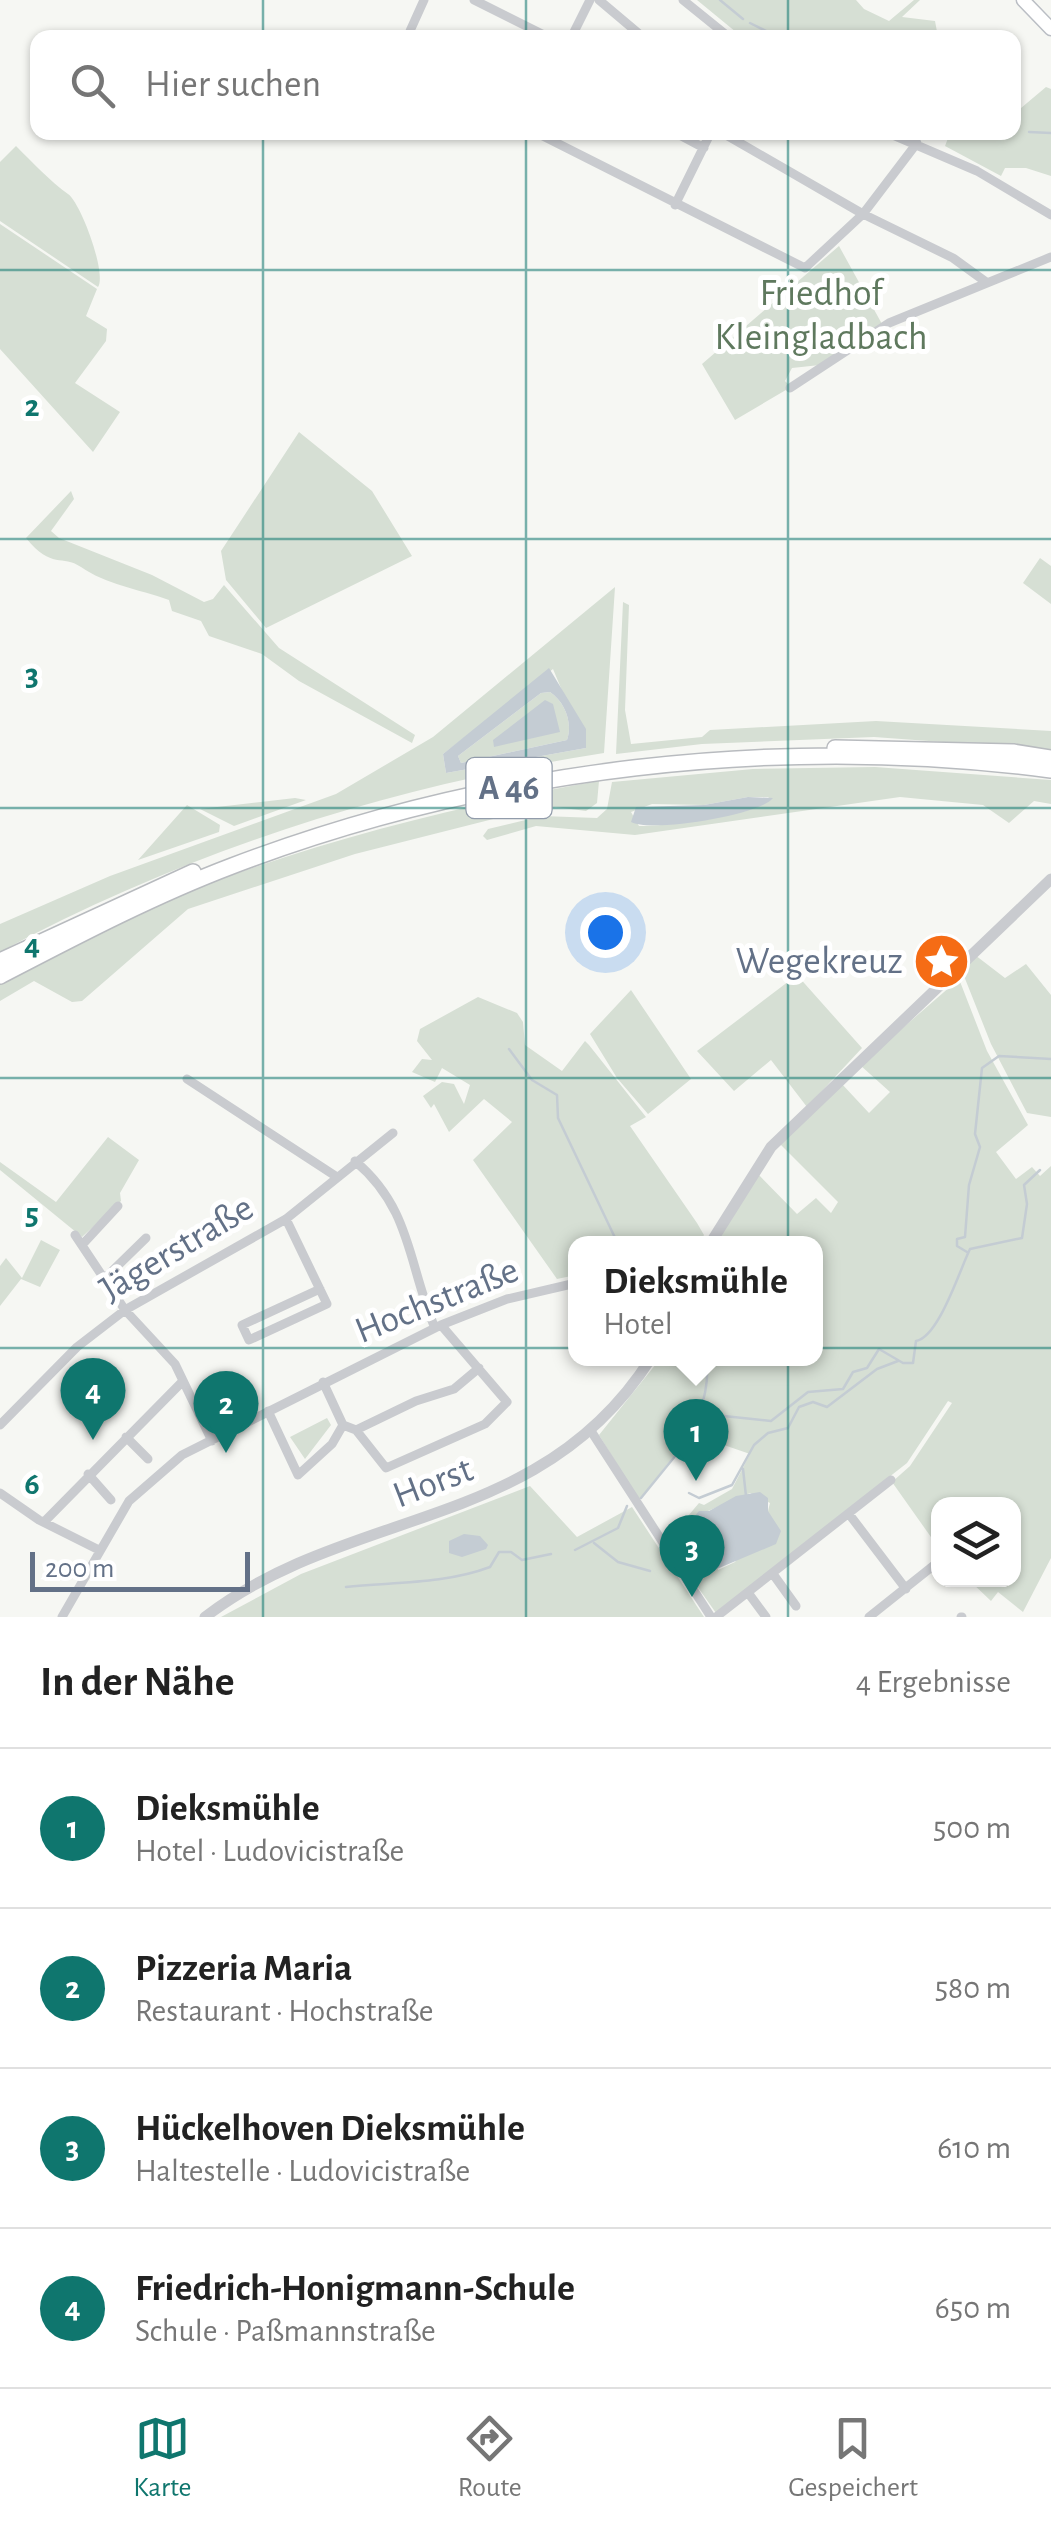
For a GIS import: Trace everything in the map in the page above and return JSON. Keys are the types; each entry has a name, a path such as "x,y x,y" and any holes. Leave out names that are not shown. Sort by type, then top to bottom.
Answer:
{"highway":[{"name":"A 46","path":"0,960 115,904 282,838 373,809 538,774 666,756 795,748 954,750 1051,758"},
{"name":"A 46","path":"0,976 230,866 404,812 526,784 648,767 758,758 926,760 1051,770"}],"main road":[{"path":"1023,0 1051,29"}],"street":[{"path":"410,30 424,0"},
{"path":"474,0 534,30"},
{"path":"576,30 590,0"},
{"path":"598,0 634,30"},
{"path":"683,0 720,30"},
{"path":"550,140 805,268 864,214 917,143"},
{"path":"689,140 704,148"},
{"path":"675,205 708,140"},
{"path":"735,140 864,214 953,258 986,282"},
{"path":"909,140 977,170 1051,215"},
{"path":"790,388 888,322 1051,257"},
{"path":"715,1236 770,1148 1051,879"},
{"path":"187,1079 336,1177"},
{"name":"Jägerstraße","path":"0,1426 77,1348 125,1310 286,1219 393,1133"},
{"path":"268,1411 298,1475 315,1462 344,1426 356,1430 386,1468 485,1424 507,1402 438,1326 399,1212 378,1180 356,1162"},
{"path":"118,1206 79,1240 125,1310 175,1364 212,1441"},
{"path":"286,1219 320,1289 327,1304 249,1340 242,1325 320,1289"},
{"path":"104,1279 146,1238"},
{"name":"Hochstraße","path":"62,1617 100,1550 142,1488 182,1455 438,1326 507,1299 568,1285"},
{"name":"Horst","path":"205,1617 242,1592 306,1562 514,1482 591,1432 627,1393 645,1366"},
{"path":"356,1430 416,1401 454,1390 478,1368"},
{"path":"44,1522 182,1381"},
{"name":"Hochstraße","path":"323,1382 344,1426"},
{"path":"591,1432 714,1617 891,1480"},
{"path":"126,1437 148,1459"},
{"path":"88,1474 111,1500"},
{"path":"0,1494 100,1550"},
{"path":"849,1514 906,1589"},
{"path":"869,1617 931,1568"},
{"path":"774,1574 796,1606"},
{"path":"748,1594 766,1617"}],"green space":[{"path":"697,0 856,0 864,9 889,21 914,0 920,0 902,17 935,21 937,30 733,30"},
{"path":"1046,87 1051,89 1051,176 1026,168 1005,168 1001,176 945,146 947,140 1021,140 1021,108"},
{"path":"16,146 73,200 96,254 98,287 0,221 0,162"},
{"path":"0,224 97,289 86,316 107,329 106,341 75,383 120,412 93,452 0,349"},
{"name":"Friedhof Kleingladbach","path":"839,246 882,324 820,365 792,368 785,381 791,387 735,420 702,364"},
{"path":"299,432 372,491 412,556 266,628 226,580 221,551"},
{"path":"71,491 74,499 51,531 59,538 152,575 204,602 213,599 224,585 279,648 415,735 412,743 299,681 262,654 209,636 201,621 172,611 169,600 43,554 26,538"},
{"path":"1040,558 1051,566 1051,604 1023,583"},
{"path":"615,587 604,753 447,784 293,827 144,883 0,952 0,924 110,876 336,794 433,737","holes":["553,669 586,748 446,773 443,754"]},
{"path":"623,602 629,605 625,710 631,744 702,737 710,730 876,721 1051,731 1051,750 874,737 702,744 616,754"},
{"path":"550,692 566,713 567,740 461,763 458,756 541,693"},
{"path":"875,767 1051,780 1051,804 1034,801 1009,823 983,805 900,797 635,835 536,826 487,840 483,836 488,829 542,816 597,818 607,809 612,782 753,769","holes":["769,797 728,815 669,824 639,826 631,812 652,804 704,805"]},
{"path":"599,781 597,803 586,811 556,807 513,814 355,854 188,909 82,1001 72,1002 34,981 0,1001 0,979 108,925 199,887 368,832"},
{"path":"306,800 234,826 200,809"},
{"path":"187,805 220,825 219,832 138,860"},
{"path":"975,955 1005,978 1026,964 1051,995 1051,1117 1027,1113 991,1044 962,971"},
{"path":"797,975 862,1048 807,1107 771,1060 734,1091 697,1051"},
{"path":"959,979 987,1051 1028,1125 996,1152 1016,1179 1032,1167 1040,1176 1051,1166 1051,1558 1023,1612 998,1592 991,1601 976,1587 1021,1587 1021,1497 931,1497 931,1537 892,1482 910,1466 952,1403 948,1401 907,1463 716,1613 666,1542 699,1503 704,1505 732,1489 750,1454 721,1444 709,1445 691,1434 639,1500 599,1435 654,1366 823,1366 823,1236 718,1236 756,1172 797,1214 816,1198 831,1213 838,1202 779,1143 841,1083 869,1113 890,1092 860,1065","holes":["750,1493 770,1503 735,1562 718,1570 708,1511"]},
{"path":"631,990 691,1079 648,1114 617,1078 590,1034"},
{"path":"478,997 517,1013 523,1022 525,1045 562,1071 585,1041 646,1117 630,1126 703,1236 568,1236 568,1277 557,1279 473,1160 512,1122 484,1099 449,1132 434,1104 431,1108 423,1096 442,1082 454,1084 464,1104 470,1085 442,1068 435,1082 412,1072 422,1059 432,1060 417,1041 420,1029"},
{"path":"108,1137 139,1160 120,1193 121,1201 82,1237 0,1170 0,1162 56,1202"},
{"path":"41,1240 60,1250 40,1287 21,1279 0,1306 0,1266 6,1258 22,1278"},
{"path":"327,1418 331,1425 305,1459 290,1437"},
{"path":"530,1486 577,1537 632,1507 704,1617 221,1617 301,1574"}],"shaded area":[{"path":"549,668 586,729 586,748 446,773 443,754","holes":["541,693 555,696 568,720 567,740 461,763 458,756"]},
{"path":"545,700 553,704 560,732 494,747 493,740"},
{"path":"748,797 773,798 749,810 705,821 660,825 631,822 636,807 704,805"},
{"path":"760,1492 768,1498 768,1511 781,1531 776,1544 712,1571 676,1539 699,1511 709,1511 736,1496"},
{"path":"464,1534 480,1536 488,1545 486,1549 462,1557 449,1553 449,1541"}],"waterway":[{"path":"720,0 743,19"},
{"path":"750,23 764,30"},
{"path":"1029,132 1051,133"},
{"path":"509,1049 532,1080 557,1095 558,1118 614,1236"},
{"path":"967,1252 957,1246 957,1239 965,1237 969,1185 980,1147 975,1134 982,1068 999,1056 1051,1059"},
{"path":"641,1498 693,1434 705,1432 724,1416 771,1421 808,1392 843,1389 853,1372 867,1368 879,1349 903,1363 913,1363 916,1341 925,1337 941,1315 970,1249 1022,1238 1027,1204 1024,1185 1040,1170"},
{"path":"689,1493 699,1498 732,1485 754,1445 768,1433 788,1428 799,1407 813,1402 827,1407 877,1369 898,1361"},
{"path":"693,1434 707,1382 707,1366"},
{"path":"743,1469 746,1496"},
{"path":"575,1550 618,1528 627,1506"},
{"path":"594,1543 618,1562 650,1571"},
{"path":"346,1587 419,1582 473,1573 490,1567 499,1552 511,1552 522,1560 551,1554"}],"place":[{"name":"Wegekreuz","path":"942,962"},
{"name":"Friedrich-Honigmann-Schule","path":"93,1440"},
{"name":"Pizzeria Maria","path":"226,1453"},
{"name":"Dieksmühle","path":"696,1481"},
{"name":"Hückelhoven Dieksmühle","path":"692,1597"}]}
